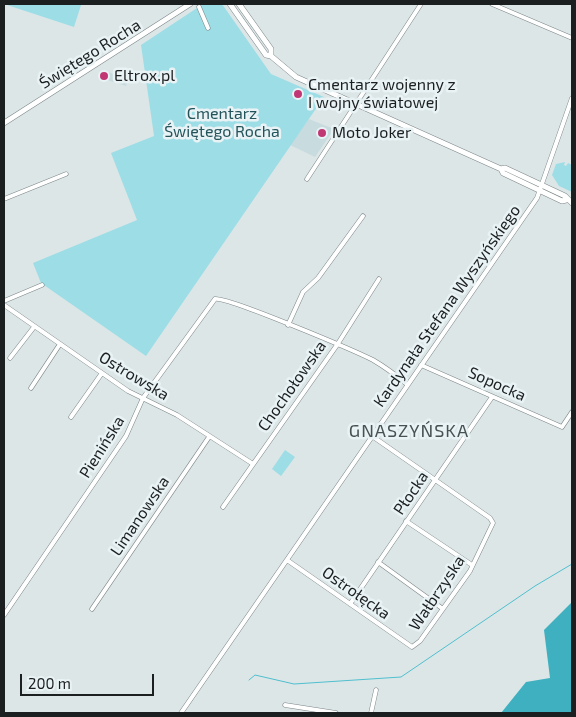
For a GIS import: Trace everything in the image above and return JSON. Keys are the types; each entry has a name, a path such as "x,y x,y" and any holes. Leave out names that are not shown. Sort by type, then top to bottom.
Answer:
{"main road":[{"name":"Świętego Rocha","path":"4,123 189,4"},
{"path":"230,4 266,55 272,56 296,76 354,104 501,169 505,168 541,187 565,196 566,200 572,202"},
{"path":"239,4 272,49 272,56"}],"street":[{"path":"307,179 354,104 421,4"},
{"path":"492,4 572,38"},
{"path":"199,6 208,28"},
{"name":"Kardynała Stefana Wyszyńskiego","path":"183,713 537,198 572,98"},
{"path":"4,199 66,174"},
{"path":"363,216 322,273 303,292 288,325 372,360 408,385"},
{"name":"Chochołowska","path":"223,507 337,345 379,279"},
{"path":"4,301 42,285"},
{"name":"Pienińska","path":"4,616 126,436 143,398 215,299 223,299 288,325"},
{"name":"Ostrowska","path":"4,305 102,373 143,398 177,415 253,464"},
{"path":"10,358 34,326"},
{"path":"31,388 60,344"},
{"name":"Sopocka","path":"421,365 562,426 572,412"},
{"path":"71,417 102,373"},
{"name":"Płocka","path":"350,604 492,396"},
{"path":"372,436 435,479"},
{"name":"Limanowska","path":"92,608 209,437"},
{"name":"Wałbrzyska","path":"412,647 420,641 470,571 493,523 490,518 435,479"},
{"path":"406,521 472,565"},
{"name":"Ostrołęcka","path":"287,560 412,647"},
{"path":"378,562 443,609"},
{"path":"371,713 376,690"},
{"path":"286,705 336,713"}],"shaded area":[{"path":"107,72 129,78 126,86 101,78"},
{"path":"309,119 334,129 315,157 290,145"},
{"path":"572,602 572,713 501,713 526,682 550,678 544,630"}],"green space":[{"path":"4,4 77,4 81,5 74,27"},
{"name":"Cmentarz Świętego Rocha","path":"203,4 222,4 271,74 324,97 146,356 41,283 33,263 137,220 111,153 154,136 141,45"},
{"path":"565,162 564,165 566,166 568,163 572,165 572,192 559,186 552,175 556,164"},
{"path":"285,450 295,457 281,476 272,469"}],"waterway":[{"path":"249,680 255,675 294,684 401,677 535,586 572,564"}],"place":[{"name":"Eltrox.pl","path":"104,76"},
{"name":"Cmentarz wojenny z I wojny światowej","path":"298,94"},
{"name":"Moto Joker","path":"322,133"}],"district":[{"name":"GNASZYŃSKA","path":"409,431"}]}
